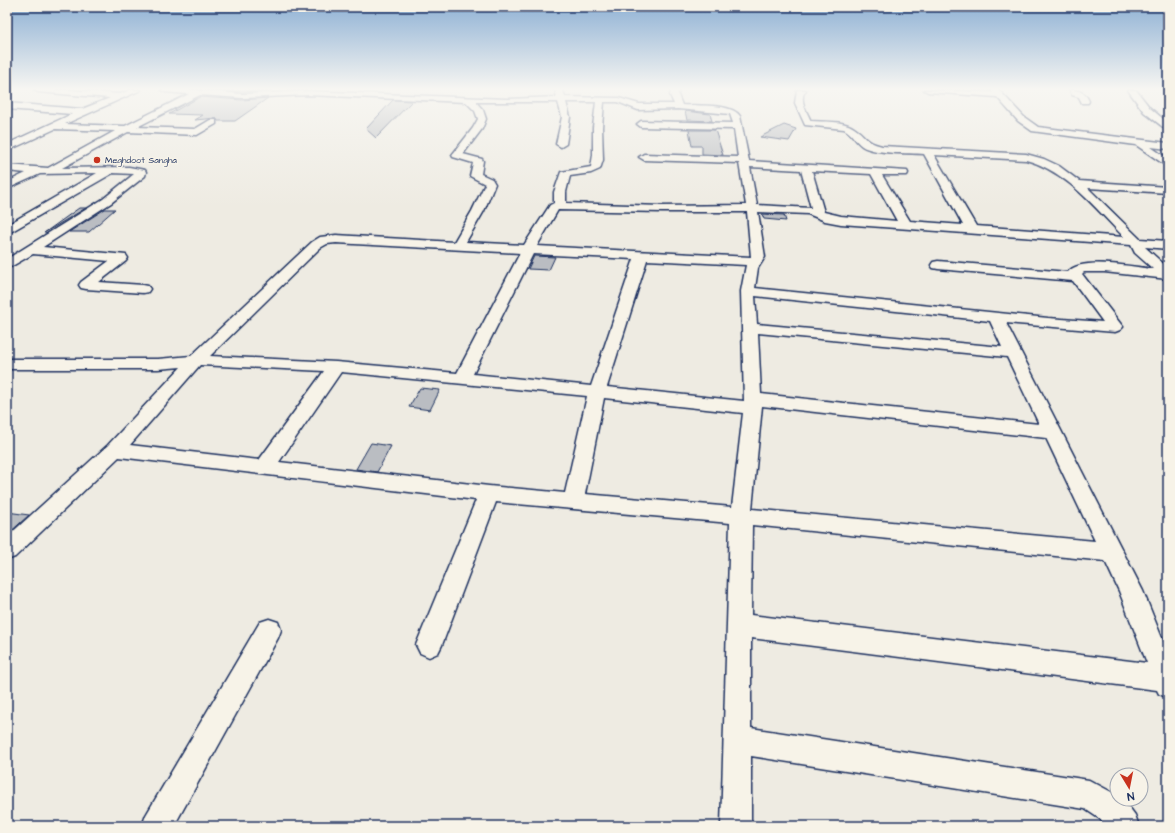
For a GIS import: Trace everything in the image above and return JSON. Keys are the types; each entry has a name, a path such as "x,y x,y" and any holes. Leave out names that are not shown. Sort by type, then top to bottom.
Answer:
{"street":[{"path":"7,148 48,129"},
{"path":"106,129 197,132 202,129"},
{"path":"458,246 478,211 490,184 488,181 475,176 478,161 457,155 477,129"},
{"path":"561,144 564,129"},
{"path":"560,206 560,192 565,174 575,171 595,170 599,152 597,129"},
{"path":"736,826 741,516 752,404 748,291 751,268 758,256 752,208 738,129"},
{"path":"850,129 866,145 882,149 928,153 1035,158 1048,164 1076,184 1136,242 1140,250 1167,275"},
{"path":"1034,129 1168,146"},
{"path":"50,170 126,130"},
{"path":"1140,143 1168,164"},
{"path":"928,153 972,230"},
{"path":"644,157 903,173"},
{"path":"7,168 38,170 129,170 141,172 142,174 107,201 28,250 7,265"},
{"path":"806,168 818,212"},
{"path":"7,186 38,170"},
{"path":"7,230 109,170"},
{"path":"875,172 905,224"},
{"path":"1076,184 1168,190"},
{"path":"463,378 528,250 554,208 560,206 662,209 752,208 818,212 835,219 1168,245"},
{"path":"7,551 115,450 196,360 321,241 336,239 755,262"},
{"path":"28,250 121,258 86,285 143,289"},
{"path":"573,501 597,392 642,256"},
{"path":"938,265 1077,277"},
{"path":"748,291 994,317 1115,327 1074,273 1081,268 1104,268 1167,275"},
{"path":"740,625 1166,681 1131,591 994,317"},
{"path":"750,328 1012,353"},
{"path":"7,364 158,364 196,360 336,367 597,392 752,404 1051,432"},
{"path":"264,468 336,367"},
{"path":"115,450 489,494 741,516 1111,552"},
{"path":"428,645 489,494"},
{"path":"157,826 269,630"},
{"path":"737,740 1089,795 1111,808 1124,826"}],"building":[{"path":"366,129 385,129 376,138"},
{"path":"776,129 796,129 789,141 760,137"},
{"path":"689,130 715,130 723,155 702,154 702,146 692,146"},
{"path":"79,208 86,208 44,233"},
{"path":"105,209 115,209 89,232 69,232"},
{"path":"762,214 784,215 786,221 764,219"},
{"path":"534,256 555,257 549,270 528,269"},
{"path":"420,388 440,390 430,410 409,407"},
{"path":"371,443 391,446 377,472 356,469"},
{"path":"7,512 29,515 7,535"}],"place":[{"name":"Meghdoot Sangha","path":"97,160"}]}
